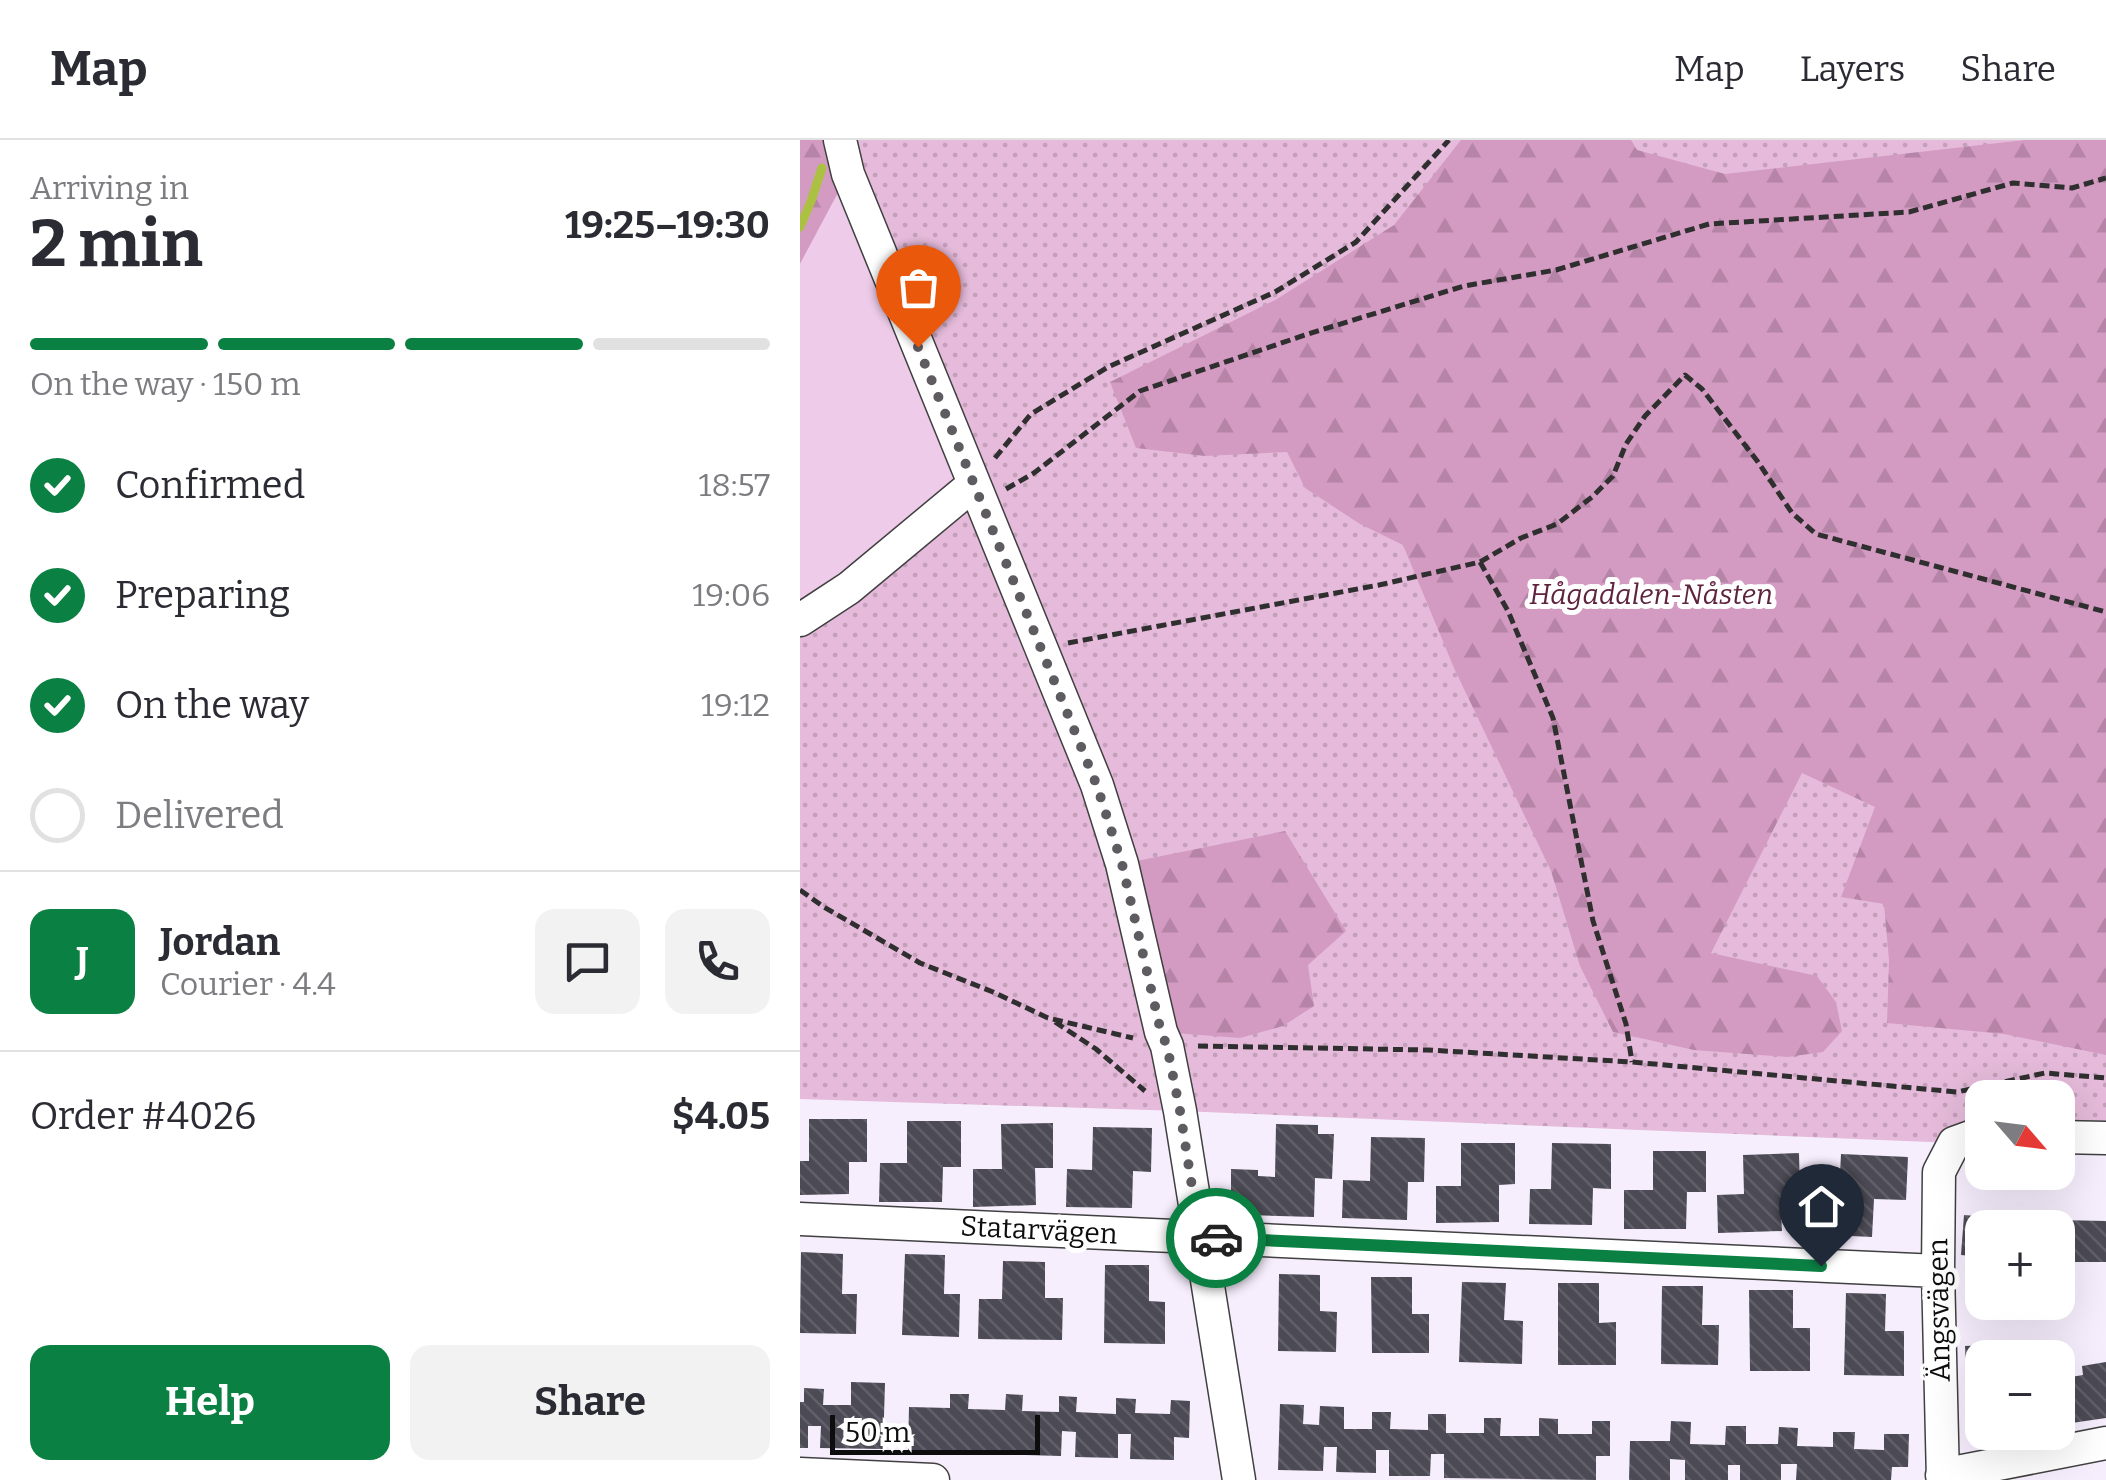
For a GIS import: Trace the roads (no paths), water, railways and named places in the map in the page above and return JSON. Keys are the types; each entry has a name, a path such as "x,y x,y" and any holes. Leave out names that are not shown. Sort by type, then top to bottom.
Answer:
{"street":[{"path":"840,140 848,174 1097,786 1122,864 1180,1111 1239,1480"},
{"path":"800,620 977,494"},
{"path":"2075,1137 2106,1138"},
{"name":"Ängsvägen","path":"1943,1478 1939,1172 1965,1142"},
{"name":"Statarvägen","path":"800,1219 1938,1271"},
{"path":"1943,1478 2106,1443"},
{"path":"800,1474 933,1480"}],"waterway":[{"path":"800,227 822,168"}],"park label":[{"name":"Hågadalen-Nåsten","path":"1651,594"}]}
